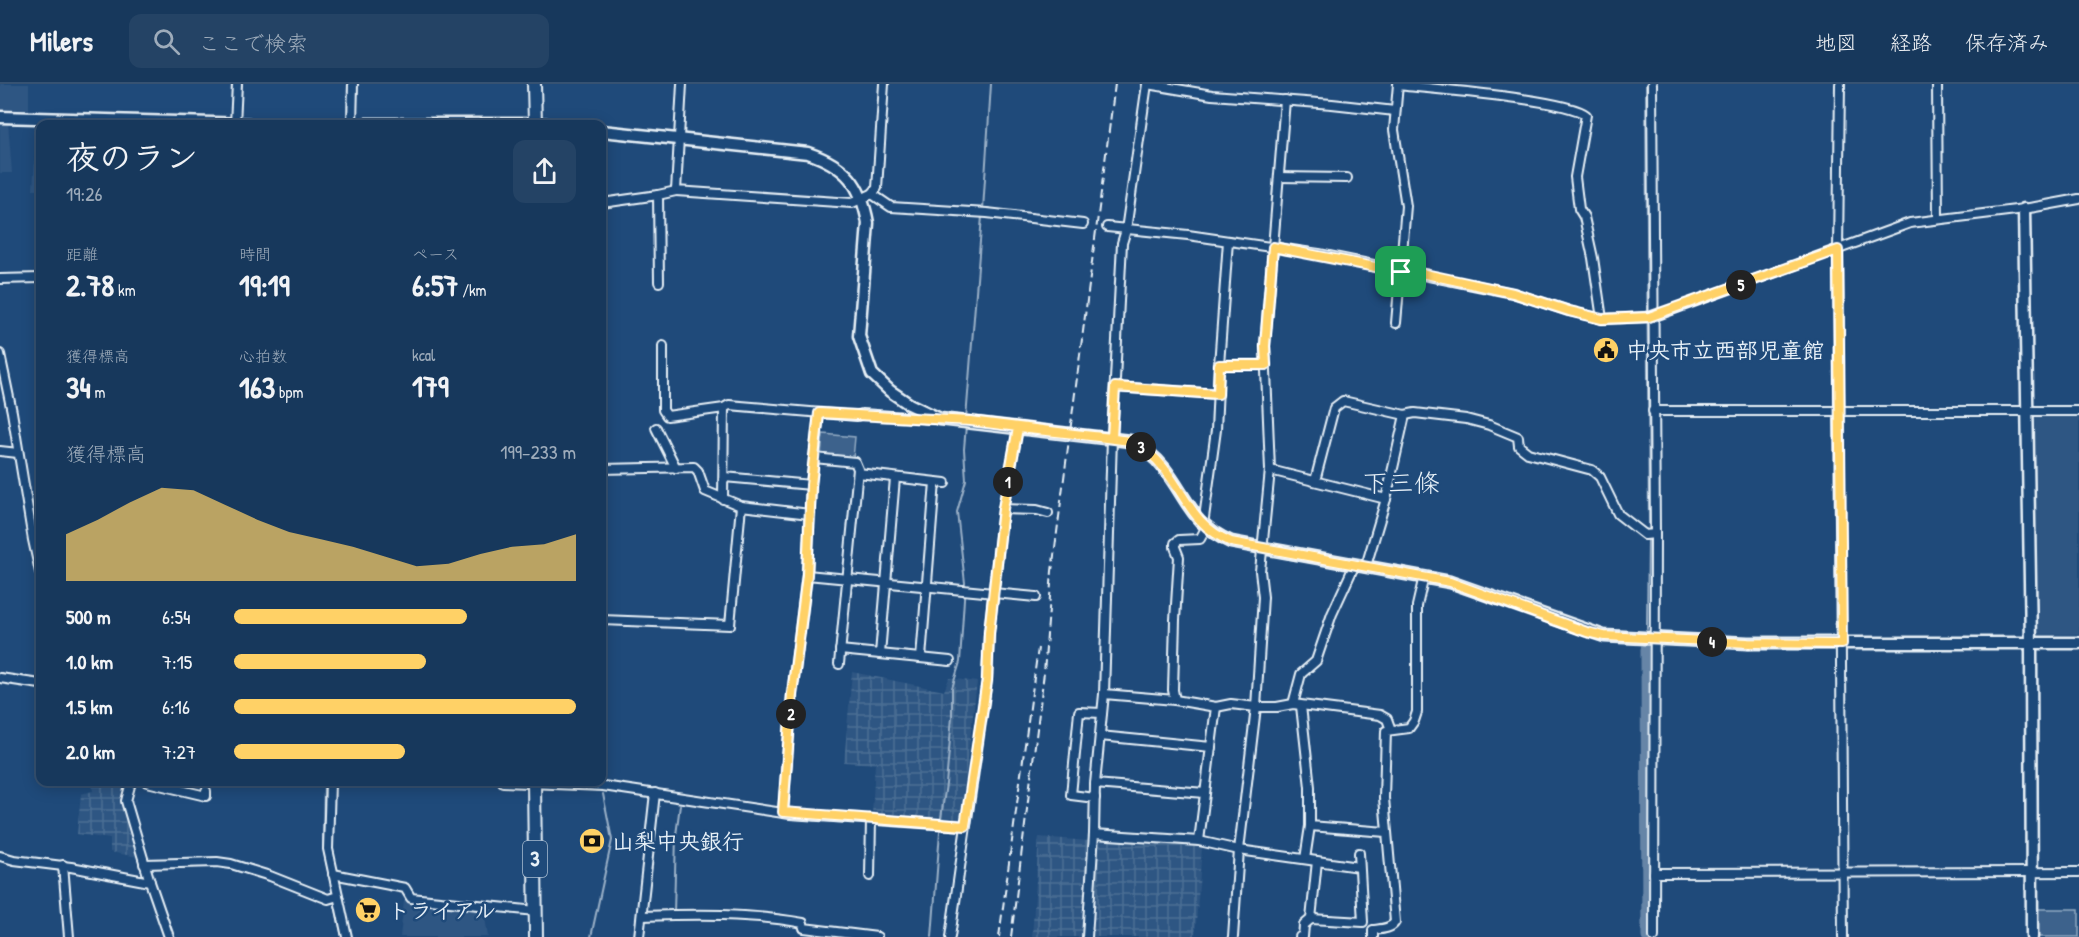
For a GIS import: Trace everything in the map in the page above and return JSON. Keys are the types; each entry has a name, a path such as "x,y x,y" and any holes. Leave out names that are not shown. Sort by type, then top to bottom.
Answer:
{"main road":[{"path":"534,84 538,120"},
{"name":"3","path":"534,786 536,937"}],"street":[{"path":"235,120 237,84"},
{"path":"352,120 353,84"},
{"path":"676,191 682,84"},
{"path":"606,202 676,191 852,203 868,197 877,188 884,84"},
{"path":"1087,937 1095,784 1104,694 1112,438 1122,243 1126,230 1148,84 1212,95 1395,111"},
{"path":"1652,84 1648,317 1653,411 1650,535 1655,640 1654,937"},
{"path":"1840,84 1838,250 1843,937"},
{"path":"1937,84 1938,219"},
{"path":"1396,323 1406,206 1395,130 1398,85 1520,99 1569,108 1586,115 1575,177 1579,209 1584,217 1593,258 1602,319"},
{"path":"1233,937 1239,850 1256,707 1263,597 1260,571 1270,470 1265,346 1285,100"},
{"path":"0,117 101,120"},
{"path":"606,131 808,153 840,167 868,197 891,207 977,212 1083,224"},
{"path":"1279,177 1347,178"},
{"path":"658,195 659,282"},
{"path":"868,197 860,319 863,350 872,374 890,391 909,405 940,419"},
{"path":"1107,227 1273,247 1401,272 1425,274 1513,293 1602,319 1648,317 1910,223 2024,209 2079,199"},
{"path":"2024,209 2031,643 2032,937"},
{"path":"1175,700 1173,690 1174,620 1179,557 1175,543 1179,540 1200,539 1203,525 1216,430 1228,241"},
{"path":"0,279 36,278"},
{"path":"663,346 663,410 667,416 724,408 729,405 857,416 862,414 965,421 1130,441 1155,457 1203,525 1217,536 1231,542 1424,576 1471,588 1587,632 1604,636 1655,640 1842,644 2079,643"},
{"path":"0,354 36,554"},
{"path":"1219,365 1266,365"},
{"path":"1115,387 1218,394"},
{"path":"1315,481 1334,408 1343,401 1405,415 1415,413 1466,419 1490,424 1518,436 1519,446 1528,453 1592,470 1600,477 1618,514 1650,535"},
{"path":"723,499 724,408"},
{"path":"1653,411 2079,411"},
{"path":"783,812 792,694 807,575 811,485 819,413"},
{"path":"1305,859 1310,826 1310,787 1297,705 1301,675 1316,661 1329,622 1360,565 1386,499 1405,415"},
{"path":"656,428 676,468"},
{"path":"950,937 987,680 989,633 1003,509 1018,428"},
{"path":"0,451 18,453"},
{"path":"814,458 855,462 858,469 838,664"},
{"path":"606,469 694,467 698,471 705,491 723,499 741,506 810,514"},
{"path":"1270,470 1386,499"},
{"path":"858,473 945,483"},
{"path":"723,477 811,485"},
{"path":"880,654 895,478"},
{"path":"921,658 935,482"},
{"path":"606,620 730,626 741,506"},
{"path":"1003,509 1037,510 1048,513"},
{"path":"807,575 1036,597"},
{"path":"1373,937 1373,930 1388,928 1395,922 1384,798 1386,731 1409,728 1417,712 1417,606 1424,576"},
{"path":"840,650 950,661"},
{"path":"0,678 36,683"},
{"path":"1104,694 1175,700 1216,707 1231,704 1256,707 1297,705 1380,715 1387,719 1391,730"},
{"path":"1199,841 1216,707"},
{"path":"1095,798 1071,795 1079,712 1102,714"},
{"path":"1100,736 1211,747"},
{"path":"1095,784 1206,793"},
{"path":"129,786 126,801 144,864 169,937"},
{"path":"164,786 206,796 206,791"},
{"path":"330,786 328,849 335,897 347,937"},
{"path":"603,786 783,812 965,826"},
{"path":"639,937 655,793"},
{"path":"870,876 871,819"},
{"path":"1310,826 1386,832"},
{"path":"1094,834 1199,841 1239,850 1359,867"},
{"path":"1311,919 1363,922 1359,853"},
{"path":"0,856 150,882"},
{"path":"1300,937 1303,937 1304,925 1311,919 1317,861"},
{"path":"144,864 194,862 231,864 335,897"},
{"path":"63,866 69,937"},
{"path":"1654,873 2079,872"},
{"path":"333,874 405,888 411,898 536,911"},
{"path":"642,916 772,918 803,923 804,928 877,937"}],"shaded area":[{"path":"0,84 29,84 29,113 0,112"},
{"path":"0,122 8,122 12,173 0,173"},
{"path":"36,140 36,190 33,190"},
{"path":"2033,415 2079,416 2079,634 2035,635"},
{"path":"823,434 855,437 853,459 821,456"},
{"path":"852,672 944,691 949,678 977,682 960,822 872,814 875,764 844,762"},
{"path":"92,786 125,786 121,803 138,857 110,852 110,839 77,834 81,794 93,791"},
{"path":"1039,837 1089,841 1084,937 1032,937"},
{"path":"1100,837 1202,847 1195,937 1092,937"},
{"path":"404,901 484,910 488,937 400,937"},
{"path":"2033,909 2079,909 2079,937 2032,937"}],"waterway":[{"path":"347,120 348,84"},
{"path":"983,210 991,84"},
{"path":"1646,84 1649,531"},
{"path":"966,419 982,216"},
{"path":"932,937 941,818 952,717 952,688 960,662 965,583 957,512 966,480 964,449 966,425"},
{"path":"1647,629 1648,537"},
{"path":"1648,649 1649,937"},
{"path":"324,786 323,847 333,895"},
{"path":"591,937 612,840 603,794"},
{"path":"674,913 676,835 680,805"},
{"path":"334,900 342,937"}],"railway":[{"path":"1011,937 1044,673 1052,571 1115,84"},
{"path":"999,937 1038,648"}],"place":[{"name":"中央市立西部児童館","path":"1606,350"},
{"name":"山梨中央銀行","path":"592,841"},
{"name":"トライアル","path":"368,910"}],"district":[{"name":"下三條","path":"1401,483"}],"route":[{"path":"1401,272 1319,254 1273,247 1265,346 1266,365 1219,365 1218,394 1115,387 1112,438 1018,428 1003,509 989,633 987,680 965,826 783,812 792,694 807,575 811,485 819,413 970,421 1018,428 1130,441 1155,457 1200,522 1217,536 1231,542 1450,582 1587,632 1604,636 1655,640 1842,644 1838,250 1652,317 1602,319 1513,293 1425,274 1401,272"}]}
